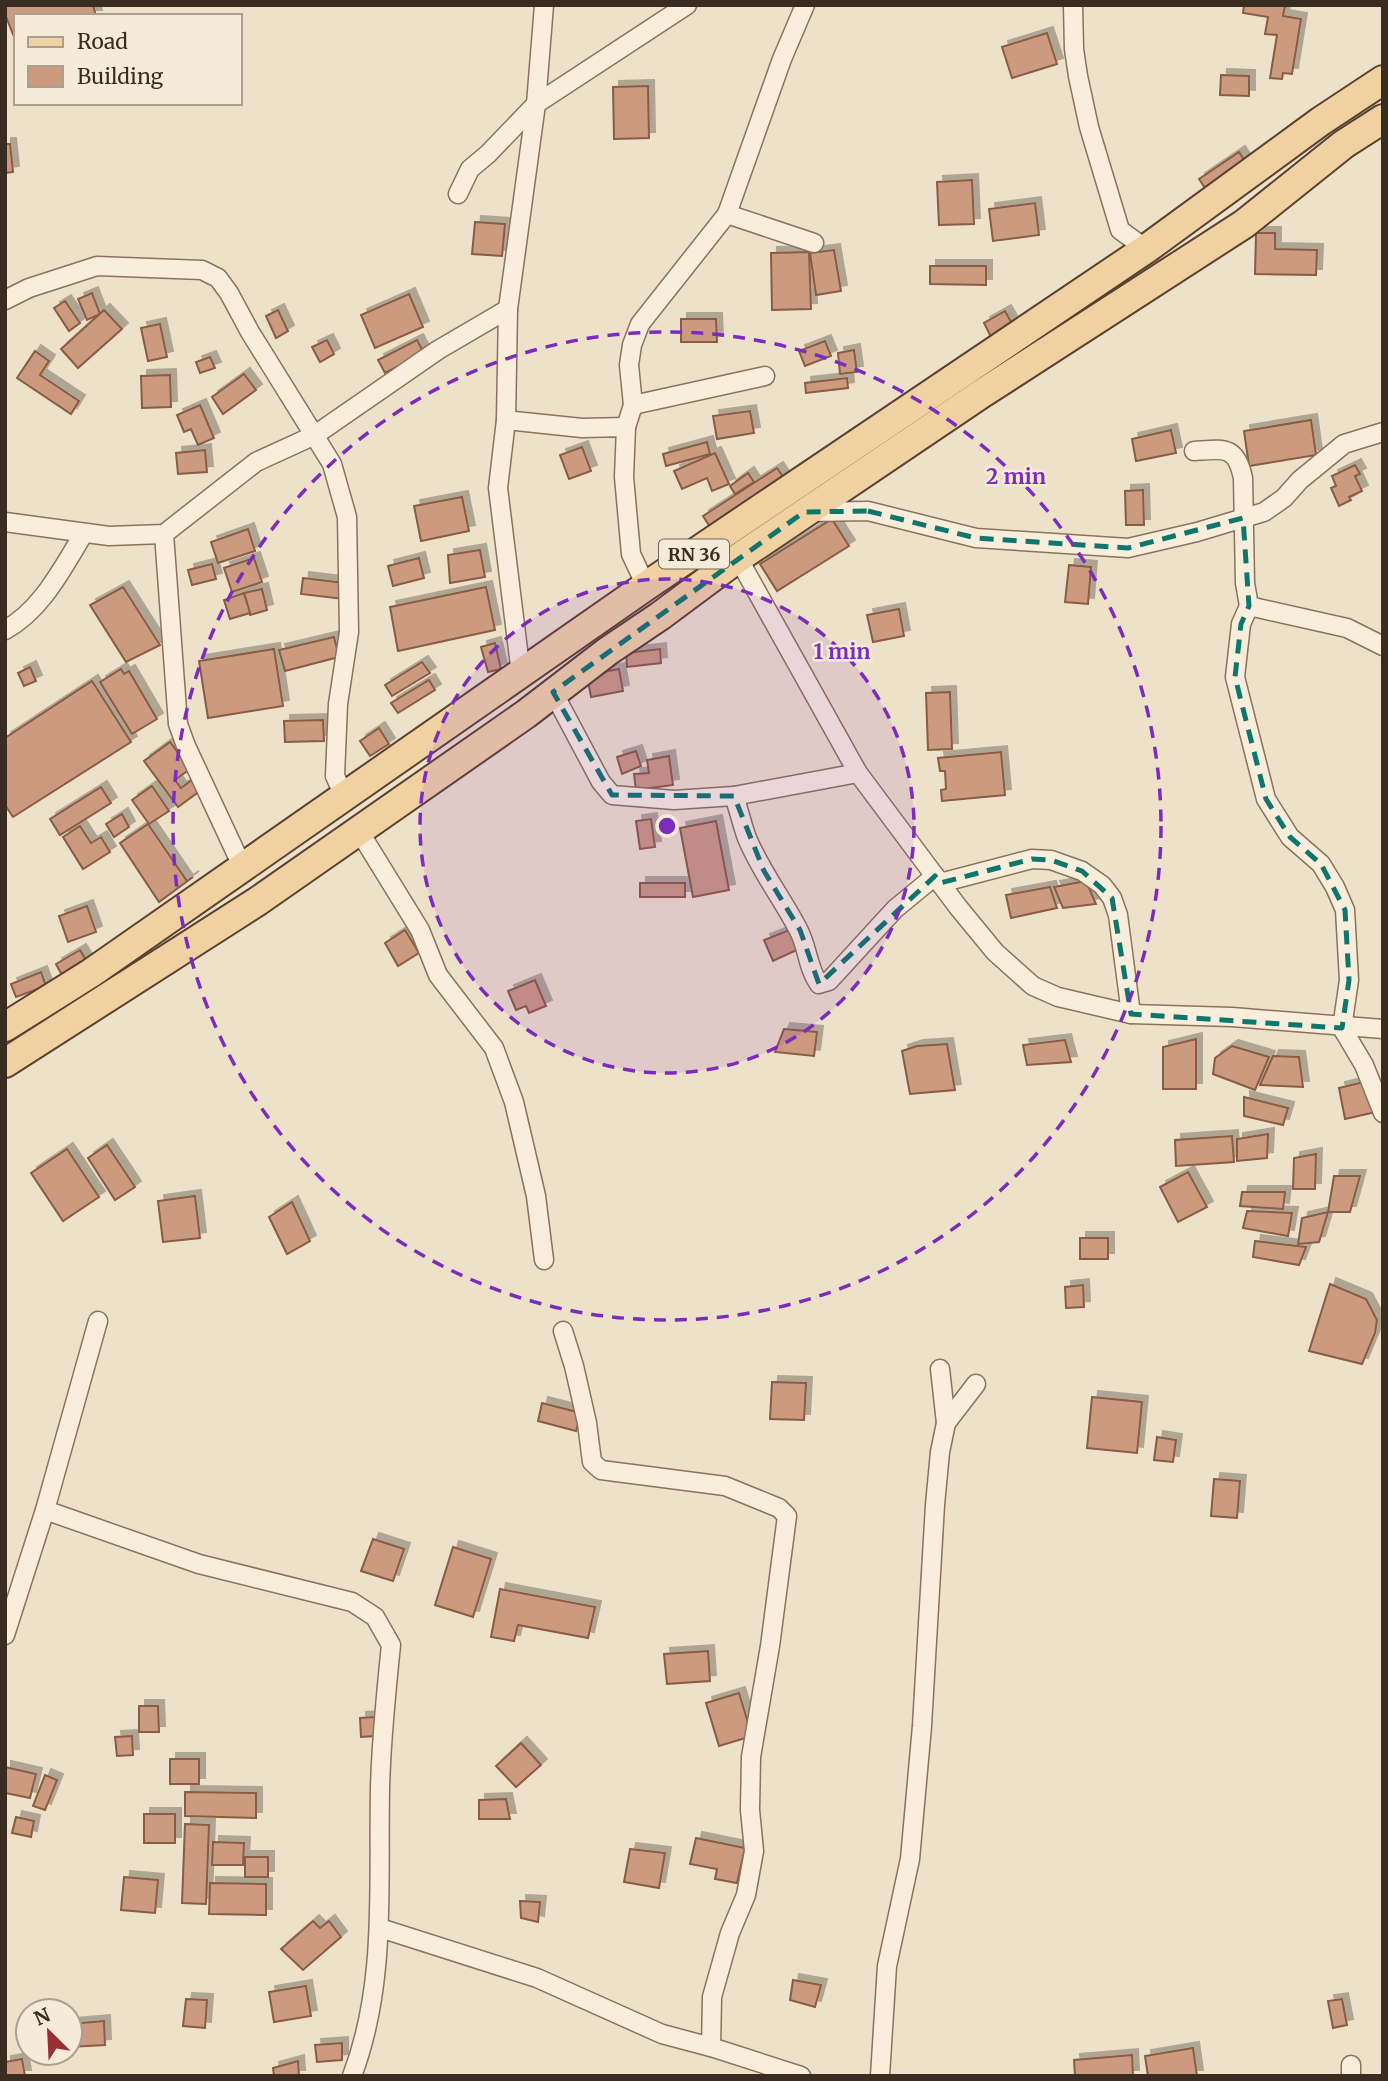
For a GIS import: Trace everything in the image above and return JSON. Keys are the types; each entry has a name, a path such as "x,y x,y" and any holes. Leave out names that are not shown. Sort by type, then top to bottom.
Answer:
{"main road":[{"name":"RN 36","path":"5,1027 91,973 646,586 1146,249 1321,121 1383,80"},
{"name":"RN 36","path":"5,1063 258,901 526,714 737,558 981,394 1244,224 1344,144 1383,119"}],"street":[{"path":"521,674 498,488 506,420 508,309 536,104 544,5"},
{"path":"458,194 470,169 536,104 687,5"},
{"path":"646,586 631,554 624,477 626,427 632,405 629,365 632,345 640,324 727,214 782,59 805,5"},
{"path":"1073,5 1074,49 1089,127 1120,230 1146,249"},
{"path":"727,214 814,243"},
{"path":"5,300 29,288 97,266 202,270 218,278 229,293 332,464 347,517 349,632 338,704 335,776 344,796"},
{"path":"5,522 109,536 164,534 256,462 315,435 438,350 508,309"},
{"path":"632,405 765,376"},
{"path":"506,420 582,428 626,427"},
{"path":"804,512 867,512 976,538 1128,548 1197,532 1264,512 1284,498 1300,480 1345,444 1383,432"},
{"path":"1194,451 1222,449 1234,454 1239,462 1242,478 1245,583 1249,606 1241,624 1235,677 1266,799 1290,837 1321,864 1345,910 1349,979 1342,1028 1364,1065 1383,1113"},
{"path":"5,630 28,613 42,598 84,533"},
{"path":"164,534 178,724 242,866"},
{"path":"737,558 858,773 995,952 1033,986 1058,997 1131,1014 1232,1017 1342,1028 1383,1029"},
{"path":"1249,606 1347,628 1383,646"},
{"path":"554,692 601,782 612,795 674,800 734,796 858,773"},
{"path":"734,796 748,839 764,872 800,930 807,959 819,984 829,981 895,909 938,880 1032,859 1051,860 1082,871 1102,886 1112,898 1118,915 1131,1014"},
{"path":"359,831 420,930 438,975 494,1048 514,1102 536,1196 544,1260"},
{"path":"5,1635 45,1510 98,1321"},
{"path":"563,1331 587,1423 592,1462 601,1470 725,1486 779,1508 787,1516 770,1646 751,1757 750,1810 754,1851 746,1895 730,1933 712,1997 711,2047"},
{"path":"880,2076 887,1966 910,1859 923,1712 935,1505 946,1423 940,1369"},
{"path":"946,1423 976,1384"},
{"path":"45,1510 199,1564 352,1602 374,1617 391,1645 380,1787 380,1928 369,2019 352,2076"},
{"path":"380,1928 537,1978 662,2034 802,2076"}],"highlighted area":[{"path":"868,511 976,538 1128,548 1243,518 1249,606 1241,624 1235,677 1266,799 1290,837 1321,864 1345,910 1349,980 1342,1028 1131,1014 1112,898 1082,871 1051,860 1032,859 940,883 935,876 819,984 800,930 764,871 734,796 612,795 553,692 804,512"}],"building":[{"path":"5,5 93,5 95,14 14,14 14,37 5,14"},
{"path":"1244,5 1285,6 1283,16 1301,19 1292,74 1283,73 1282,79 1270,78 1277,35 1265,34 1268,17 1243,13"},
{"path":"1047,33 1057,64 1012,78 1002,47"},
{"path":"1221,75 1249,76 1249,96 1220,95"},
{"path":"648,86 649,138 614,139 613,87"},
{"path":"5,144 10,144 13,172 5,173"},
{"path":"1239,152 1249,167 1209,194 1199,179"},
{"path":"972,180 974,224 939,225 937,182"},
{"path":"1035,203 1039,235 993,241 989,209"},
{"path":"475,222 505,224 502,256 472,254"},
{"path":"1256,233 1275,233 1275,249 1317,250 1316,275 1255,274"},
{"path":"834,250 841,291 816,295 810,253"},
{"path":"809,252 811,309 772,310 771,253"},
{"path":"930,266 986,266 986,285 930,284"},
{"path":"92,293 100,314 87,320 78,299"},
{"path":"409,294 423,327 375,348 361,315"},
{"path":"65,301 80,323 69,331 54,308"},
{"path":"104,310 122,329 78,368 61,349"},
{"path":"278,310 288,331 276,338 266,316"},
{"path":"1005,311 1014,327 992,339 984,323"},
{"path":"681,319 716,319 717,342 681,342"},
{"path":"160,324 167,357 148,361 141,328"},
{"path":"327,340 334,354 320,362 312,347"},
{"path":"417,340 424,353 385,373 378,360"},
{"path":"825,341 831,356 805,366 799,351"},
{"path":"854,350 857,372 840,374 838,353"},
{"path":"35,351 49,361 40,375 79,401 71,414 17,378"},
{"path":"210,357 215,368 200,373 196,362"},
{"path":"244,374 256,390 223,414 212,397"},
{"path":"170,375 171,407 142,408 141,376"},
{"path":"847,378 848,388 806,393 805,383"},
{"path":"200,405 214,438 198,445 191,429 184,432 177,415"},
{"path":"750,411 754,433 717,439 713,416"},
{"path":"1311,420 1316,455 1249,466 1244,431"},
{"path":"1171,430 1176,453 1136,461 1132,439"},
{"path":"707,442 710,454 666,466 663,454"},
{"path":"582,447 591,471 569,479 560,455"},
{"path":"205,450 207,472 178,474 176,453"},
{"path":"715,453 729,484 712,491 707,478 682,489 674,471"},
{"path":"1355,465 1360,474 1355,476 1362,491 1339,506 1331,488 1336,486 1332,476"},
{"path":"777,468 786,481 712,530 703,516"},
{"path":"748,473 754,482 735,494 730,486"},
{"path":"1143,490 1144,525 1126,525 1125,491"},
{"path":"462,497 469,531 421,541 414,506"},
{"path":"832,519 849,546 777,591 760,564"},
{"path":"248,529 255,551 218,563 211,542"},
{"path":"480,550 485,577 450,583 448,555"},
{"path":"254,558 262,582 232,592 224,568"},
{"path":"419,558 424,578 393,586 388,566"},
{"path":"212,564 216,579 192,585 188,570"},
{"path":"1069,565 1091,567 1088,604 1065,602"},
{"path":"303,578 345,583 343,599 301,594"},
{"path":"123,587 160,645 126,662 90,605"},
{"path":"486,587 495,630 398,651 390,607"},
{"path":"262,589 267,610 250,615 244,593"},
{"path":"244,593 250,613 230,619 224,600"},
{"path":"899,609 904,636 873,642 867,615"},
{"path":"334,637 339,657 285,671 279,650"},
{"path":"495,643 501,669 488,672 481,647"},
{"path":"274,649 283,706 208,718 199,661"},
{"path":"660,649 661,663 627,667 626,653"},
{"path":"422,662 430,673 392,696 385,685"},
{"path":"30,667 36,681 24,686 18,673"},
{"path":"121,669 124,674 129,671 157,719 132,734 100,682"},
{"path":"619,669 623,691 591,697 587,675"},
{"path":"429,680 435,690 398,713 391,703"},
{"path":"92,681 131,742 13,817 5,805 5,738"},
{"path":"950,692 952,749 928,750 926,693"},
{"path":"323,720 324,741 285,742 284,721"},
{"path":"379,728 389,744 370,756 360,741"},
{"path":"170,742 190,769 175,780 181,788 193,779 197,793 178,807 144,761"},
{"path":"636,751 641,766 622,774 617,757"},
{"path":"1001,752 1005,795 942,801 941,790 946,789 945,771 940,771 938,758"},
{"path":"669,756 673,785 636,790 634,774 649,773 647,760"},
{"path":"152,786 169,811 149,824 132,800"},
{"path":"101,787 111,803 60,835 50,819"},
{"path":"122,814 129,827 114,837 106,824"},
{"path":"651,819 655,847 640,849 636,821"},
{"path":"716,821 729,890 693,897 680,828"},
{"path":"148,824 187,881 193,877 159,902 120,843"},
{"path":"80,826 91,843 101,837 110,852 83,869 63,837"},
{"path":"1086,881 1096,904 1063,908 1054,887"},
{"path":"640,883 685,883 685,897 640,897"},
{"path":"1050,887 1057,908 1011,918 1006,895"},
{"path":"87,906 96,932 68,942 59,916"},
{"path":"792,929 801,948 773,961 764,940"},
{"path":"405,930 419,953 398,966 385,943"},
{"path":"80,950 86,960 62,975 56,964"},
{"path":"41,972 46,986 16,997 11,984"},
{"path":"535,980 546,1006 529,1013 526,1006 516,1010 508,991"},
{"path":"784,1029 817,1032 814,1056 775,1052"},
{"path":"1196,1039 1196,1089 1163,1089 1163,1047"},
{"path":"1065,1040 1071,1062 1027,1065 1023,1045"},
{"path":"947,1044 955,1090 910,1094 902,1051 917,1046"},
{"path":"1232,1046 1269,1057 1255,1090 1213,1074 1215,1058"},
{"path":"1273,1056 1299,1057 1303,1087 1260,1085"},
{"path":"1368,1081 1376,1112 1345,1119 1339,1088"},
{"path":"1244,1097 1288,1108 1283,1125 1244,1116"},
{"path":"1268,1134 1267,1158 1237,1161 1237,1139"},
{"path":"1232,1136 1234,1162 1176,1166 1175,1140"},
{"path":"107,1145 135,1187 115,1200 88,1158"},
{"path":"67,1149 99,1197 63,1221 31,1173"},
{"path":"1316,1154 1315,1189 1293,1189 1294,1158"},
{"path":"1188,1172 1207,1207 1178,1222 1160,1187"},
{"path":"1334,1176 1360,1176 1350,1212 1328,1212"},
{"path":"1242,1192 1285,1192 1283,1209 1240,1206"},
{"path":"195,1196 200,1238 163,1242 158,1201"},
{"path":"292,1202 310,1241 287,1254 269,1217"},
{"path":"1247,1211 1292,1213 1288,1236 1243,1228"},
{"path":"1328,1212 1319,1242 1298,1244 1302,1218"},
{"path":"1080,1238 1108,1238 1108,1259 1080,1259"},
{"path":"1255,1241 1306,1247 1299,1265 1253,1257"},
{"path":"1330,1284 1366,1299 1377,1320 1375,1333 1362,1364 1309,1351"},
{"path":"1083,1285 1084,1307 1066,1308 1065,1287"},
{"path":"772,1382 806,1383 804,1420 770,1419"},
{"path":"1092,1397 1142,1402 1137,1453 1087,1448"},
{"path":"542,1403 581,1413 576,1431 538,1421"},
{"path":"1157,1437 1176,1440 1173,1462 1154,1460"},
{"path":"1214,1479 1240,1481 1237,1518 1211,1516"},
{"path":"373,1539 404,1549 393,1581 361,1571"},
{"path":"453,1547 491,1559 473,1617 435,1605"},
{"path":"500,1589 595,1607 588,1638 518,1625 514,1641 491,1637"},
{"path":"708,1651 710,1681 667,1684 664,1654"},
{"path":"739,1693 752,1736 719,1746 706,1703"},
{"path":"139,1706 158,1706 159,1732 139,1732"},
{"path":"375,1717 376,1736 361,1737 360,1718"},
{"path":"132,1736 133,1755 117,1756 115,1737"},
{"path":"521,1743 541,1765 516,1787 496,1766"},
{"path":"170,1759 199,1759 199,1784 170,1784"},
{"path":"5,1767 36,1774 30,1798 5,1793"},
{"path":"45,1775 57,1780 45,1810 33,1806"},
{"path":"185,1792 256,1793 256,1818 185,1816"},
{"path":"506,1799 510,1819 479,1819 479,1800"},
{"path":"144,1814 175,1814 175,1843 144,1843"},
{"path":"16,1817 34,1821 31,1837 12,1833"},
{"path":"185,1824 209,1825 206,1904 182,1903"},
{"path":"696,1838 745,1848 737,1883 715,1879 717,1869 690,1864"},
{"path":"213,1842 244,1843 243,1865 212,1865"},
{"path":"630,1849 665,1853 659,1888 624,1882"},
{"path":"245,1857 268,1857 268,1877 245,1877"},
{"path":"124,1877 158,1880 155,1913 121,1910"},
{"path":"210,1883 266,1884 266,1915 209,1914"},
{"path":"520,1901 540,1902 538,1922 521,1918"},
{"path":"313,1921 320,1928 329,1921 341,1937 303,1970 281,1949"},
{"path":"793,1980 821,1985 815,2007 790,2000"},
{"path":"306,1986 311,2016 274,2022 269,1992"},
{"path":"186,1999 207,2000 205,2028 183,2026"},
{"path":"1342,1999 1347,2025 1333,2028 1328,2001"},
{"path":"104,2021 105,2045 84,2046 84,2023"},
{"path":"342,2043 342,2060 317,2062 315,2045"},
{"path":"1193,2048 1197,2076 1148,2076 1145,2056"},
{"path":"1132,2055 1133,2076 1075,2076 1074,2060"},
{"path":"14,2060 14,2067 23,2067 25,2076 5,2076 5,2062"},
{"path":"298,2061 299,2076 274,2076 273,2068"}]}
